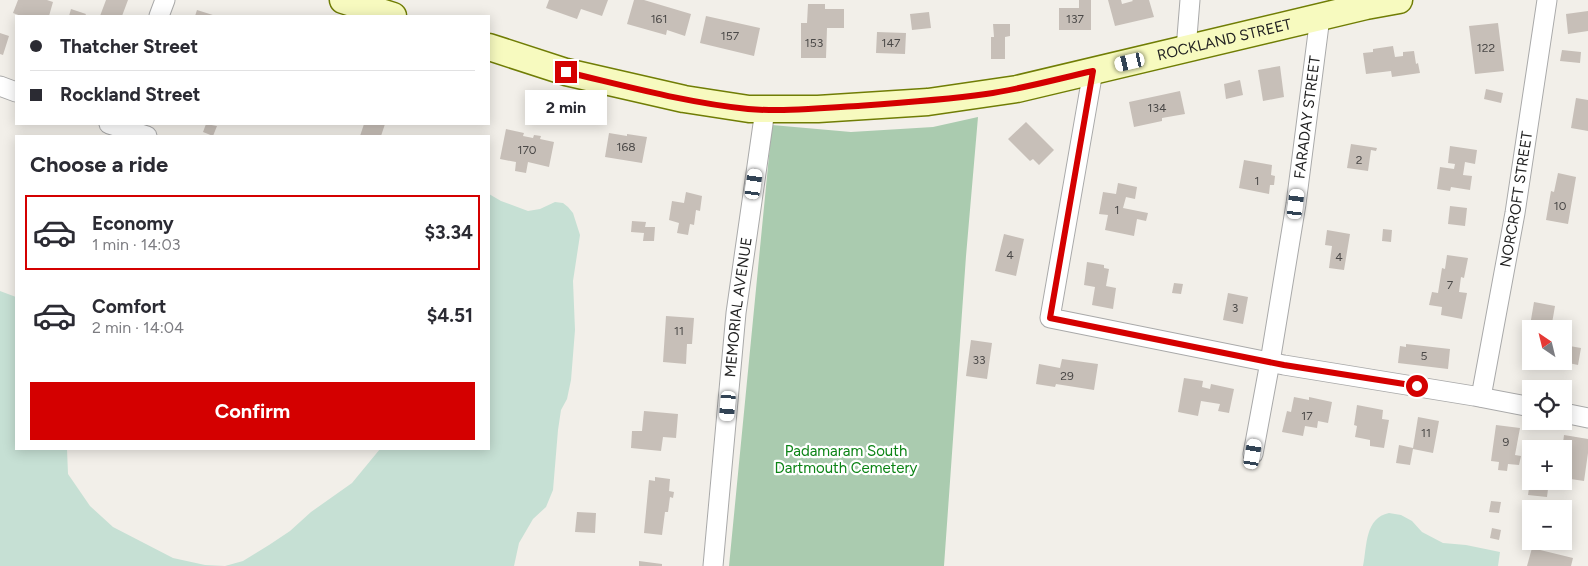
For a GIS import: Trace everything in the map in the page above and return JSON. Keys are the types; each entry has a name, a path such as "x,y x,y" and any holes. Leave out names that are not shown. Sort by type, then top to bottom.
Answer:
{"street":[{"path":"160,15 165,0"},
{"path":"343,0 390,15"},
{"path":"1186,49 1190,0"},
{"name":"ROCKLAND STREET","path":"490,47 566,72 716,105 765,110 818,109 961,98 1017,89 1399,0"},
{"name":"NORCROFT STREET","path":"1481,397 1515,213 1547,0"},
{"name":"FARADAY STREET","path":"1253,454 1296,204 1320,17"},
{"path":"1093,71 1050,318 1270,362 1522,405"},
{"path":"0,86 15,92"},
{"name":"MEMORIAL AVENUE","path":"713,566 736,313 765,110"},
{"path":"113,125 137,132"},
{"path":"1572,415 1588,418"}],"green space":[{"name":"Padamaram South Dartmouth Cemetery","path":"978,117 944,566 729,566 772,125 851,132 933,127"},
{"path":"490,195 501,201 528,211 540,209 555,202 563,203 573,213 580,235 573,281 575,330 571,380 567,399 561,410 553,490 546,507 533,519 519,543 514,566 225,566 243,561 290,531 311,512 352,483 379,450 490,450"},
{"path":"0,291 15,297 15,450 67,450 68,474 90,506 113,527 173,558 205,565 225,566 0,566"},
{"path":"1389,513 1401,515 1412,521 1422,532 1443,543 1466,545 1500,552 1498,566 1363,566 1371,526 1375,520"}],"building":[{"path":"18,0 47,0 53,2 49,15 18,15 13,13"},
{"path":"106,0 128,0 122,15 100,15"},
{"path":"549,0 608,0 602,16 581,9 577,19 546,8"},
{"path":"634,0 644,0 691,14 685,36 667,30 666,35 627,24"},
{"path":"1079,0 1091,0 1091,30 1059,30 1059,8 1079,8"},
{"path":"1108,0 1121,0 1122,4 1132,0 1149,0 1154,17 1115,26"},
{"path":"808,4 825,4 825,9 844,9 844,28 827,28 826,58 801,58 801,23 807,23"},
{"path":"71,9 86,14 86,15 69,15"},
{"path":"197,10 213,15 195,15"},
{"path":"1588,11 1588,31 1568,34 1566,14"},
{"path":"929,12 931,28 912,30 910,14"},
{"path":"706,16 760,28 754,56 700,43"},
{"path":"1498,23 1504,71 1475,74 1469,26"},
{"path":"993,24 1010,24 1010,36 1005,37 1005,59 991,59 991,37 994,37"},
{"path":"877,32 906,33 905,54 876,53"},
{"path":"0,33 9,36 3,55 0,54"},
{"path":"1393,46 1395,57 1403,56 1403,52 1414,51 1420,73 1392,77 1391,71 1366,74 1363,53 1373,52 1373,49"},
{"path":"1562,50 1581,52 1580,63 1560,61"},
{"path":"1280,66 1284,97 1263,101 1258,70"},
{"path":"1240,80 1243,95 1226,99 1224,84"},
{"path":"1486,89 1503,93 1501,103 1484,99"},
{"path":"1180,91 1185,114 1162,118 1162,121 1134,127 1129,102"},
{"path":"1576,98 1588,100 1588,131 1571,128"},
{"path":"1026,122 1054,150 1039,165 1033,159 1030,161 1008,139"},
{"path":"206,125 217,126 213,135 203,132"},
{"path":"364,125 385,125 381,135 360,135"},
{"path":"506,129 524,133 523,136 533,138 534,135 541,136 540,139 554,142 549,167 528,162 526,173 515,171 516,162 500,159"},
{"path":"609,133 647,137 642,163 605,157"},
{"path":"1351,144 1377,148 1376,151 1371,150 1368,171 1347,168"},
{"path":"1450,146 1477,150 1475,164 1465,162 1463,175 1472,176 1470,190 1451,187 1450,191 1437,189 1440,167 1454,169 1455,164 1448,163"},
{"path":"1244,160 1272,165 1271,175 1275,176 1274,185 1270,185 1269,194 1239,188"},
{"path":"1558,173 1576,177 1568,224 1546,220 1551,191 1554,192"},
{"path":"1118,183 1137,187 1135,199 1126,197 1123,208 1148,213 1146,221 1137,219 1134,236 1105,230 1108,215 1099,214 1103,192 1116,194"},
{"path":"686,192 702,196 700,211 696,210 694,225 690,224 688,235 677,233 679,223 669,220 672,201 684,203"},
{"path":"1450,206 1467,208 1465,226 1448,224"},
{"path":"632,221 646,222 645,227 655,227 654,241 643,241 644,233 631,232"},
{"path":"1383,229 1392,230 1391,242 1382,241"},
{"path":"1327,230 1350,234 1344,270 1329,268 1332,246 1325,245"},
{"path":"1004,234 1024,239 1016,276 995,271"},
{"path":"1447,255 1468,258 1464,278 1461,277 1459,292 1467,293 1462,319 1441,315 1442,307 1429,305 1432,292 1438,293 1442,268 1445,269"},
{"path":"1087,262 1104,265 1104,268 1109,269 1106,286 1116,288 1113,309 1092,305 1095,287 1084,285"},
{"path":"1174,283 1183,284 1181,294 1172,293"},
{"path":"1228,293 1248,297 1243,324 1223,320"},
{"path":"1534,302 1555,306 1553,320 1531,320"},
{"path":"666,316 694,318 692,344 687,344 686,364 663,362"},
{"path":"971,340 992,343 987,379 966,376"},
{"path":"1406,344 1450,349 1448,369 1398,363 1400,346 1406,347"},
{"path":"1572,346 1581,348 1578,365 1572,364"},
{"path":"1062,359 1098,364 1094,390 1056,384 1055,387 1036,384 1039,364 1060,368"},
{"path":"1184,378 1203,381 1202,387 1210,389 1211,384 1234,389 1229,413 1218,411 1220,404 1201,401 1198,416 1178,412"},
{"path":"1294,397 1309,400 1309,397 1332,402 1328,423 1318,421 1317,428 1305,426 1303,436 1282,432 1287,411 1291,412"},
{"path":"1357,405 1383,410 1382,419 1389,420 1384,448 1370,446 1370,440 1355,437 1357,426 1354,425"},
{"path":"644,411 678,414 676,438 663,437 661,451 631,448 632,431 642,431"},
{"path":"1418,417 1439,421 1433,453 1413,449 1410,465 1396,463 1399,445 1413,448"},
{"path":"1496,425 1520,428 1515,455 1521,456 1519,465 1508,464 1507,471 1498,470 1499,462 1491,461"},
{"path":"1564,435 1588,439 1584,481 1572,479 1572,440 1563,440"},
{"path":"655,477 670,479 669,491 674,492 673,498 670,497 668,512 665,512 662,535 644,533 649,480 655,481"},
{"path":"1529,490 1548,490 1547,497 1528,495"},
{"path":"1491,501 1501,502 1499,513 1489,512"},
{"path":"577,512 596,513 595,533 575,532"},
{"path":"1492,528 1501,530 1499,540 1490,538"},
{"path":"1531,550 1540,550 1573,558 1571,566 1527,566"},
{"path":"639,561 662,564 662,566 639,566"}],"route":[{"path":"566,72 716,105 748,109 797,110 961,98 1017,89 1093,71 1050,318 1148,336 1284,365 1417,386"}]}
